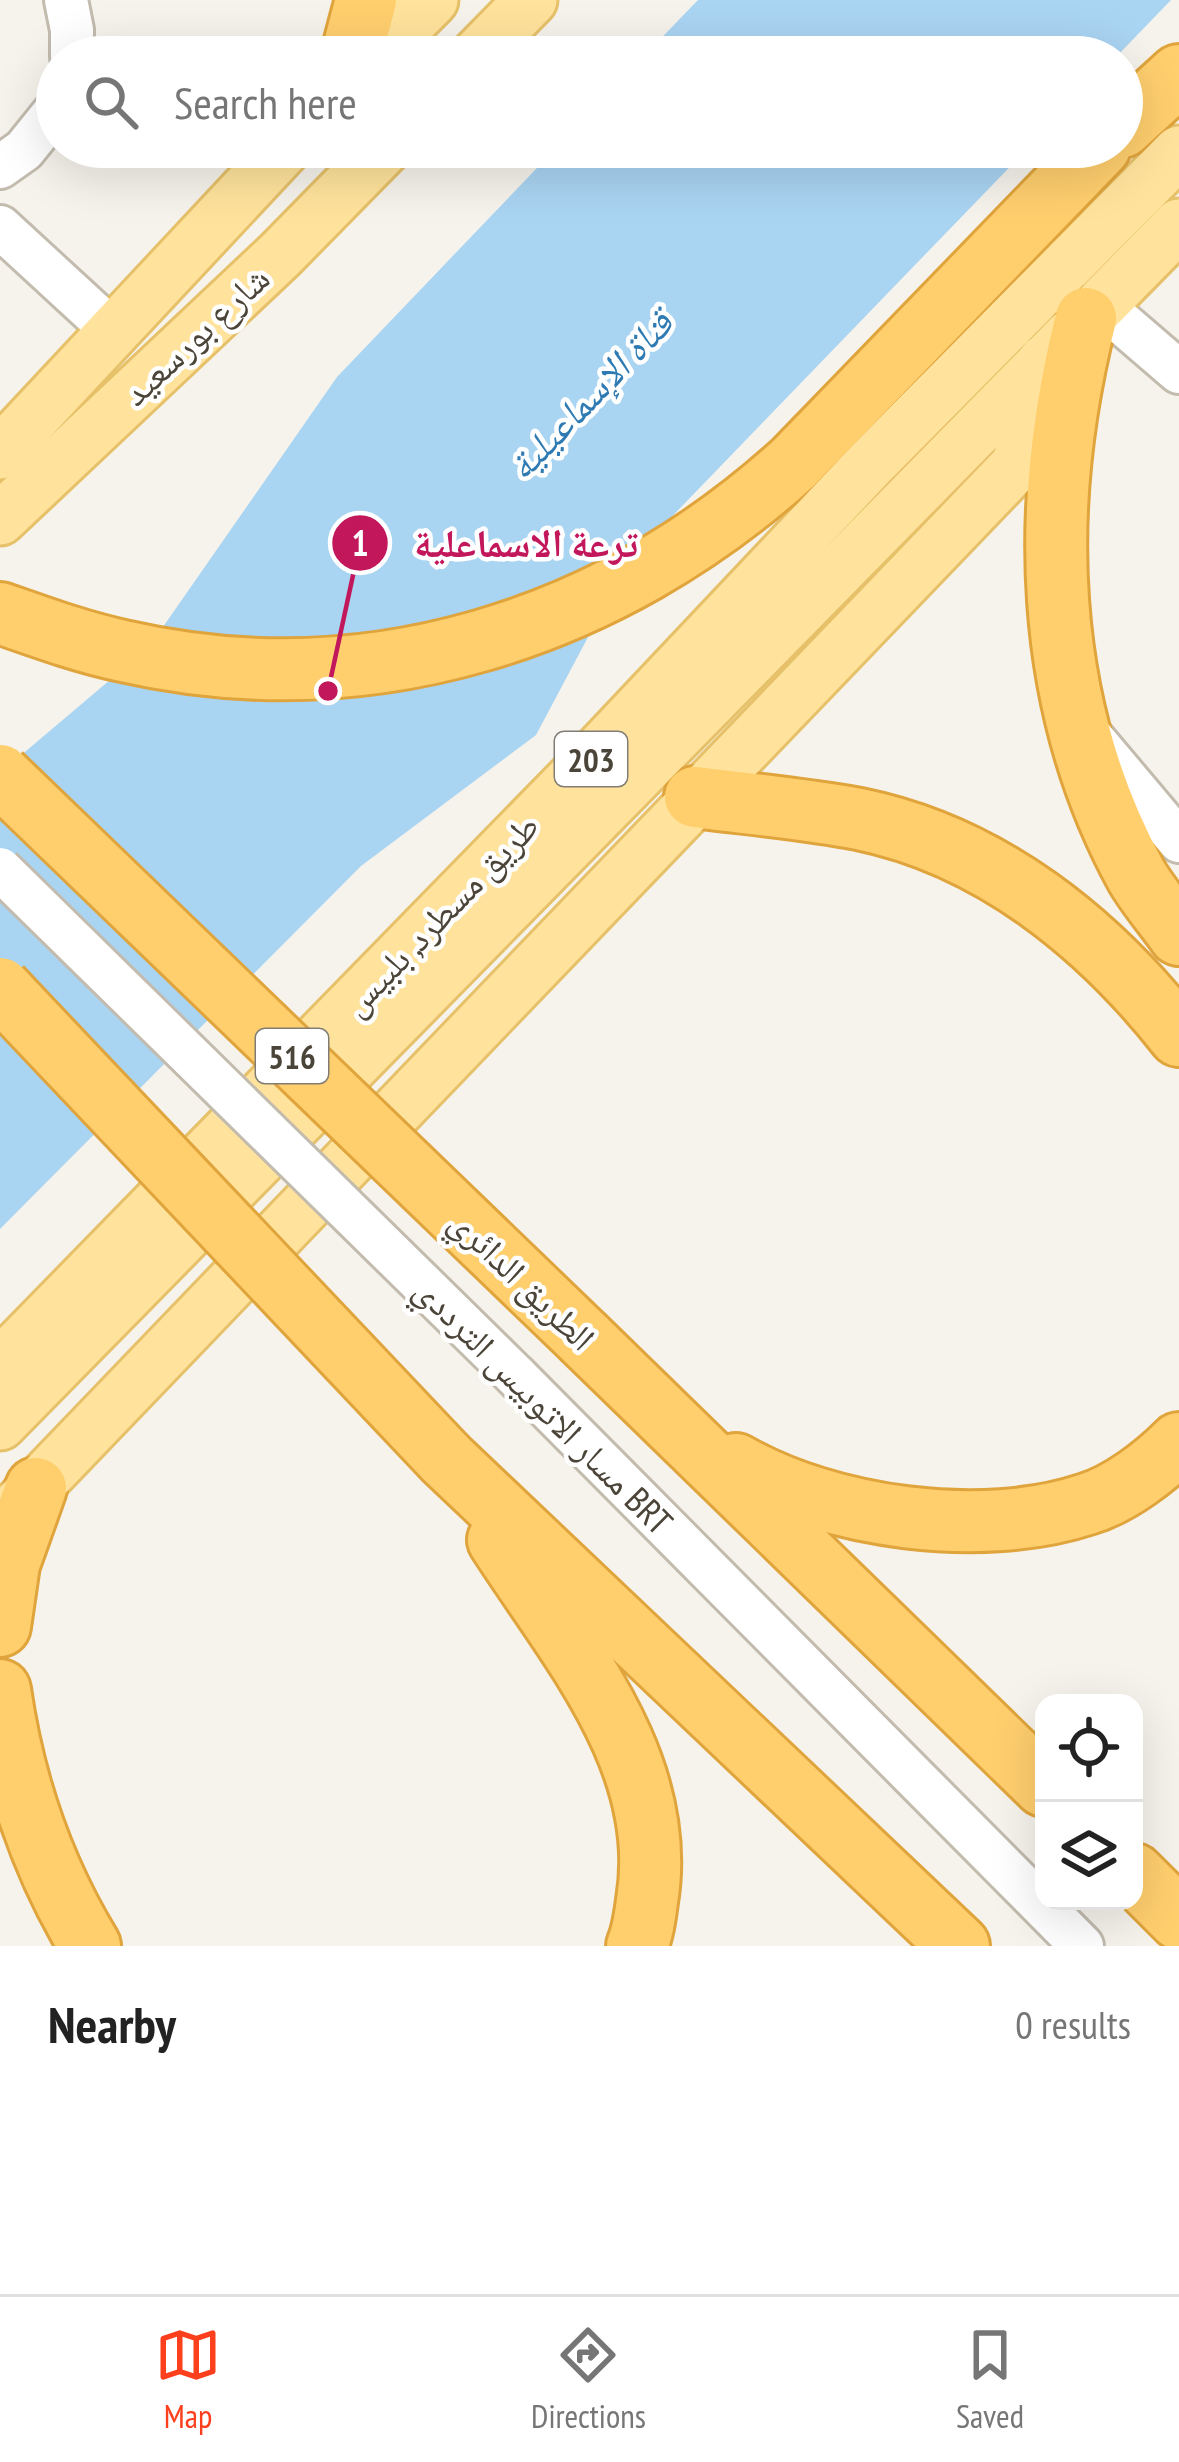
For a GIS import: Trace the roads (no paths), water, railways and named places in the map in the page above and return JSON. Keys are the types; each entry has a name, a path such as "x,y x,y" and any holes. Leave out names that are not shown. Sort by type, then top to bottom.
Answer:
{"highway":[{"path":"357,36 366,0"},
{"path":"1143,108 1179,75"},
{"path":"0,613 69,637 178,661 290,669 402,660 510,633 613,591 709,534 794,463 1080,168"},
{"path":"1093,312 1060,434 1055,493 1058,611 1078,723 1101,793 1138,877 1179,935"},
{"name":"الطريق الدائري","path":"0,775 1035,1777"},
{"path":"695,797 863,820 949,848 1029,891 1101,947 1179,1036"},
{"path":"0,988 446,1460 959,1946"},
{"path":"677,1426 741,1467 818,1500 926,1519 998,1518 1090,1504 1158,1465 1179,1443"},
{"path":"446,1460 621,1731 646,1806 652,1871 637,1946"},
{"path":"0,1626 18,1506"},
{"path":"0,1690 29,1817 49,1868 90,1946"},
{"path":"1143,1883 1179,1919"}],"main road":[{"path":"396,36 432,0"},
{"path":"496,36 531,0"},
{"name":"طريق مسطرد, بلبيس","path":"0,1365 570,781 870,464 1179,152"},
{"name":"شارع بورسعيد","path":"0,453 266,168"},
{"name":"شارع بورسعيد","path":"0,519 364,168"},
{"name":"طريق مسطرد, بلبيس","path":"0,1424 1179,225"},
{"path":"113,331 155,372"},
{"path":"18,1506 1016,466 1038,413 1044,361"}],"street":[{"path":"66,0 72,36"},
{"path":"0,167 36,135"},
{"path":"0,227 113,331"},
{"path":"1093,312 1179,372"},
{"path":"1078,723 1179,841"},
{"name":"مسار الاتوبيس الترددي BRT","path":"0,869 516,1376 1082,1946"}],"water":[{"path":"698,0 1171,0 1136,36 663,36"},
{"name":"قناة الإسماعيلية","path":"537,168 1009,168 628,562 536,735 361,866 0,1229 0,773 149,647 337,377"}],"place":[{"name":"ترعة الاسماعلية","path":"328,691"}]}
